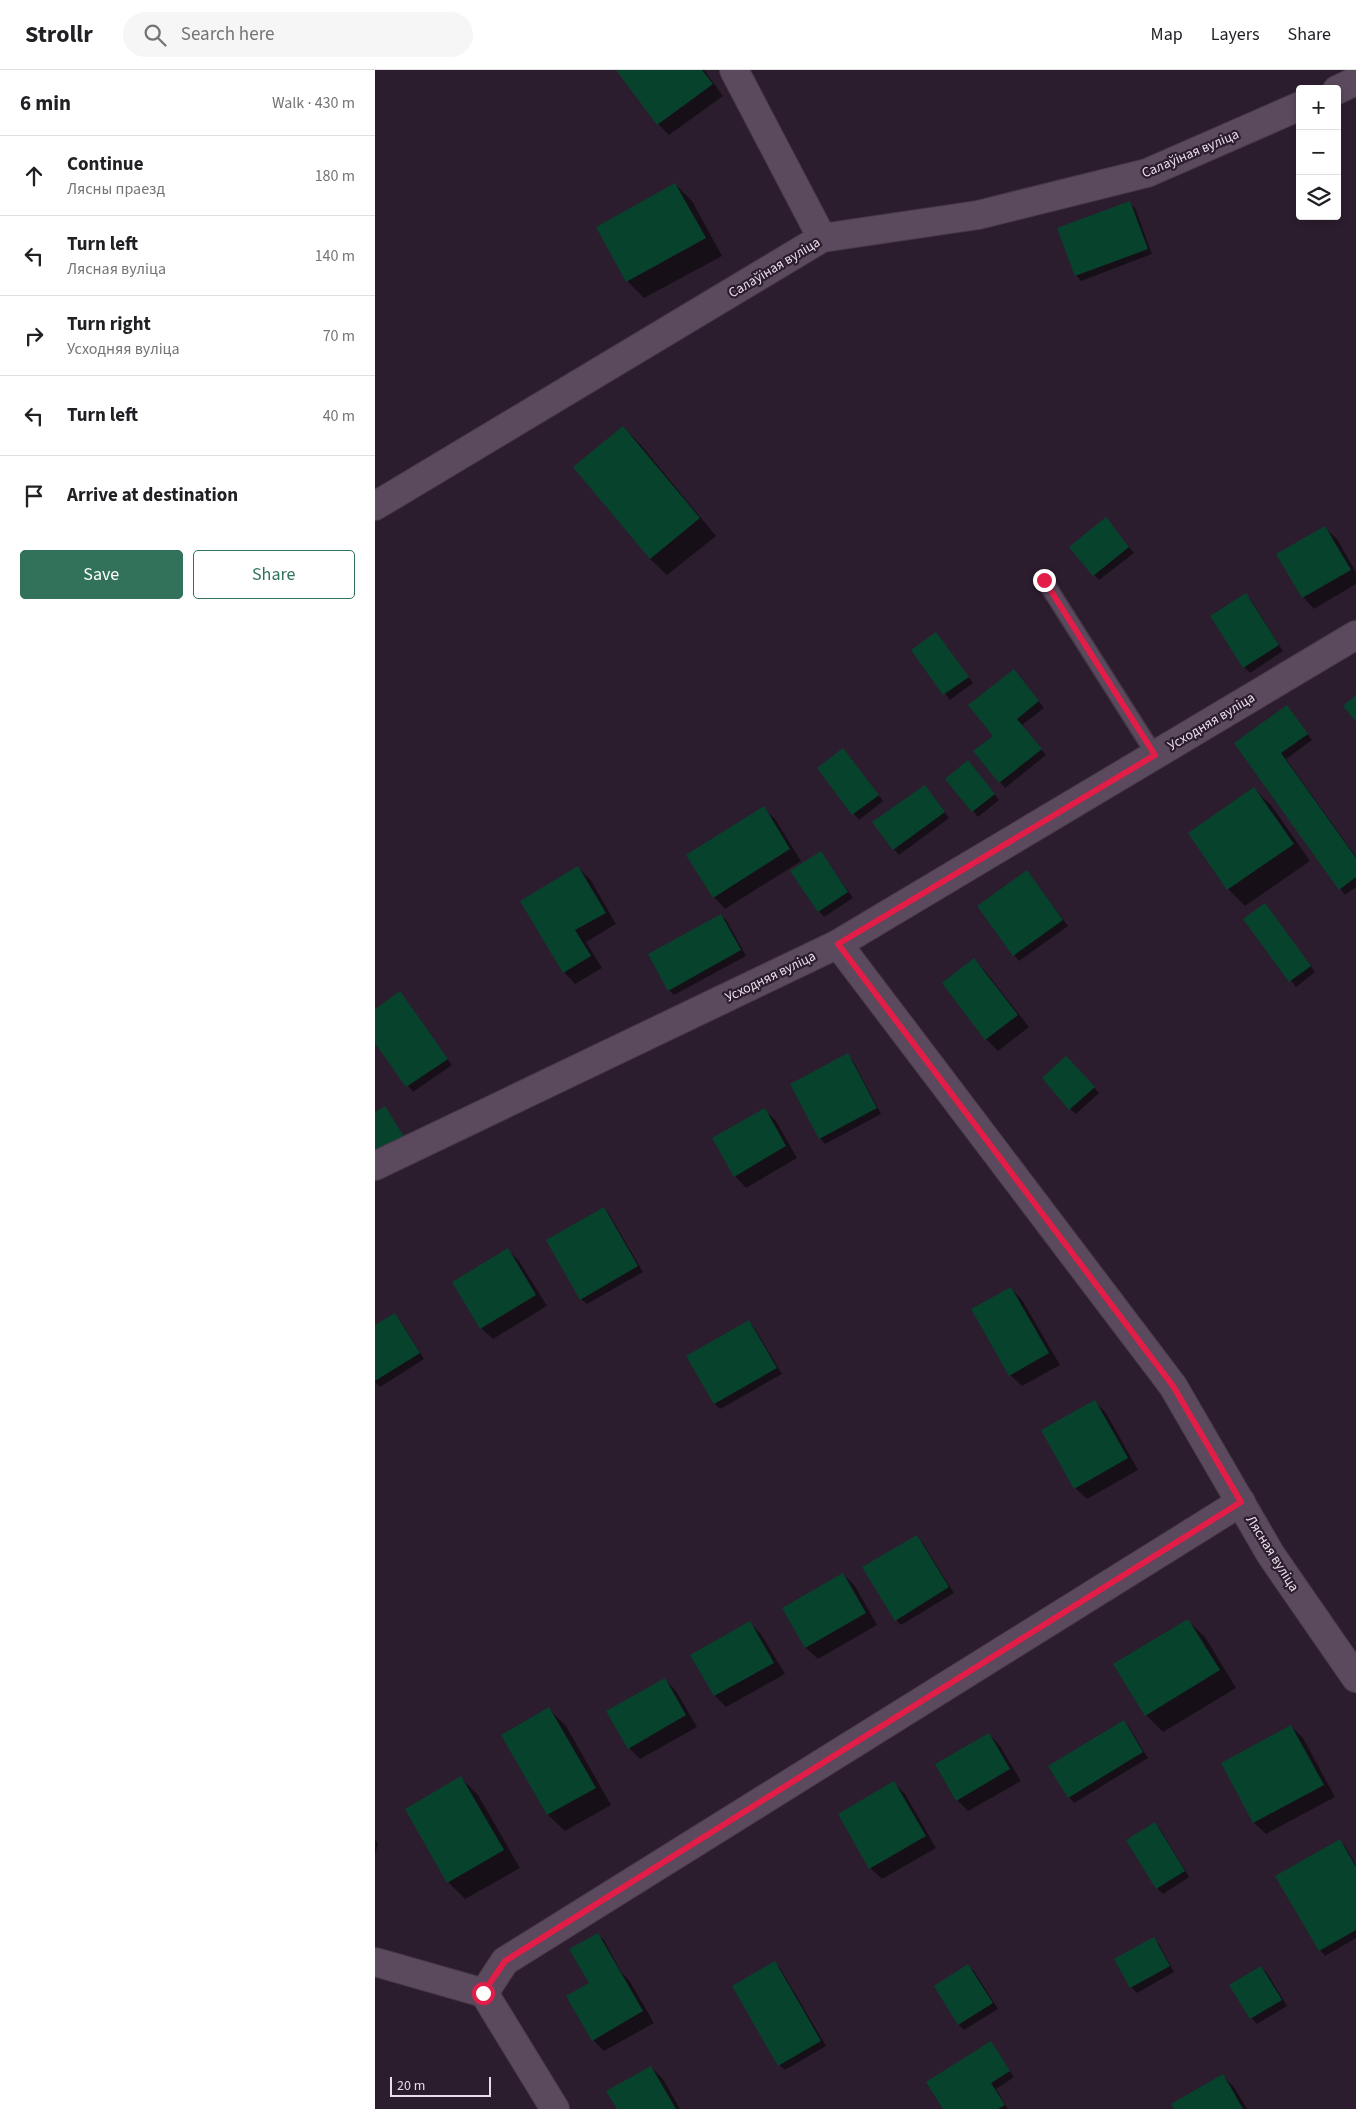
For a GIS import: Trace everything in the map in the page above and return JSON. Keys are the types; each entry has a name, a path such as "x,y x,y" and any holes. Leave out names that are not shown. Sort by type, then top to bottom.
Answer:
{"street":[{"path":"734,70 822,238"},
{"path":"1341,88 1356,81"},
{"name":"Салаўіная вуліца","path":"375,506 822,238 979,215 1147,173 1296,108"},
{"name":"Усходняя вуліца","path":"375,1166 838,944 1356,635"},
{"name":"Лясная вуліца","path":"838,944 1173,1386 1271,1555 1356,1678"},
{"path":"483,1993 505,1961 1241,1502"},
{"path":"375,1962 483,1993 555,2109"}],"lane":[{"path":"1044,580 1155,755"}],"building":[{"path":"616,70 702,70 713,84 657,125"},
{"path":"675,183 706,238 626,282 596,227"},
{"path":"1130,201 1148,249 1075,276 1057,228"},
{"path":"623,426 700,518 650,559 573,467"},
{"path":"1106,517 1129,547 1093,576 1069,547"},
{"path":"1325,526 1351,570 1302,598 1276,554"},
{"path":"1246,593 1279,645 1243,668 1210,616"},
{"path":"936,632 969,677 943,695 911,650"},
{"path":"1014,669 1039,701 1017,719 1042,749 999,783 973,751 993,736 968,705"},
{"path":"1356,695 1356,722 1343,706"},
{"path":"1287,705 1308,734 1281,753 1356,858 1356,877 1339,890 1234,743"},
{"path":"843,748 879,795 852,815 817,768"},
{"path":"968,760 995,794 972,812 945,779"},
{"path":"925,785 945,812 893,850 872,822"},
{"path":"1254,787 1294,844 1227,890 1188,833"},
{"path":"764,806 790,849 713,898 686,855"},
{"path":"821,851 848,892 818,912 790,871"},
{"path":"578,866 606,913 575,930 591,956 563,973 520,901"},
{"path":"1027,870 1063,920 1013,956 977,906"},
{"path":"1265,903 1311,966 1289,982 1243,919"},
{"path":"721,914 741,950 668,991 648,954"},
{"path":"974,958 1018,1015 985,1040 942,983"},
{"path":"400,991 448,1059 406,1087 375,1043 375,1009"},
{"path":"848,1053 877,1108 819,1139 790,1084"},
{"path":"1066,1056 1095,1087 1069,1110 1042,1078"},
{"path":"385,1106 406,1140 375,1159 375,1112"},
{"path":"765,1108 786,1146 734,1177 712,1138"},
{"path":"604,1207 638,1266 580,1300 546,1240"},
{"path":"508,1248 536,1295 480,1329 452,1282"},
{"path":"1011,1287 1049,1353 1009,1376 971,1309"},
{"path":"395,1313 420,1353 375,1381 375,1325"},
{"path":"749,1320 777,1368 714,1404 686,1356"},
{"path":"1095,1400 1128,1458 1074,1489 1041,1430"},
{"path":"917,1535 949,1587 895,1621 862,1567"},
{"path":"843,1573 866,1613 805,1648 782,1608"},
{"path":"1188,1619 1220,1670 1145,1716 1113,1664"},
{"path":"750,1621 774,1663 714,1696 690,1655"},
{"path":"665,1678 686,1715 628,1749 606,1711"},
{"path":"549,1707 596,1788 547,1815 501,1735"},
{"path":"1124,1720 1143,1752 1068,1798 1048,1766"},
{"path":"1291,1725 1324,1785 1253,1823 1221,1763"},
{"path":"989,1733 1010,1769 956,1801 935,1764"},
{"path":"461,1776 504,1850 447,1883 405,1809"},
{"path":"894,1781 926,1836 869,1869 838,1814"},
{"path":"1155,1822 1185,1871 1156,1889 1126,1840"},
{"path":"1340,1839 1356,1867 1356,1930 1319,1951 1275,1876"},
{"path":"598,1933 643,2011 592,2041 566,1996 589,1983 569,1949"},
{"path":"1154,1937 1170,1966 1130,1988 1114,1959"},
{"path":"775,1961 821,2041 778,2066 732,1986"},
{"path":"968,1964 993,2003 958,2025 934,1986"},
{"path":"1261,1966 1282,2000 1250,2019 1229,1985"},
{"path":"991,2041 1010,2071 991,2083 1005,2105 998,2109 943,2109 926,2082"},
{"path":"651,2066 676,2109 617,2109 606,2091"},
{"path":"1223,2074 1243,2109 1174,2109 1171,2104"}],"route":[{"path":"483,1993 505,1961 1241,1502 1173,1386 838,944 1155,755 1044,580"}]}
